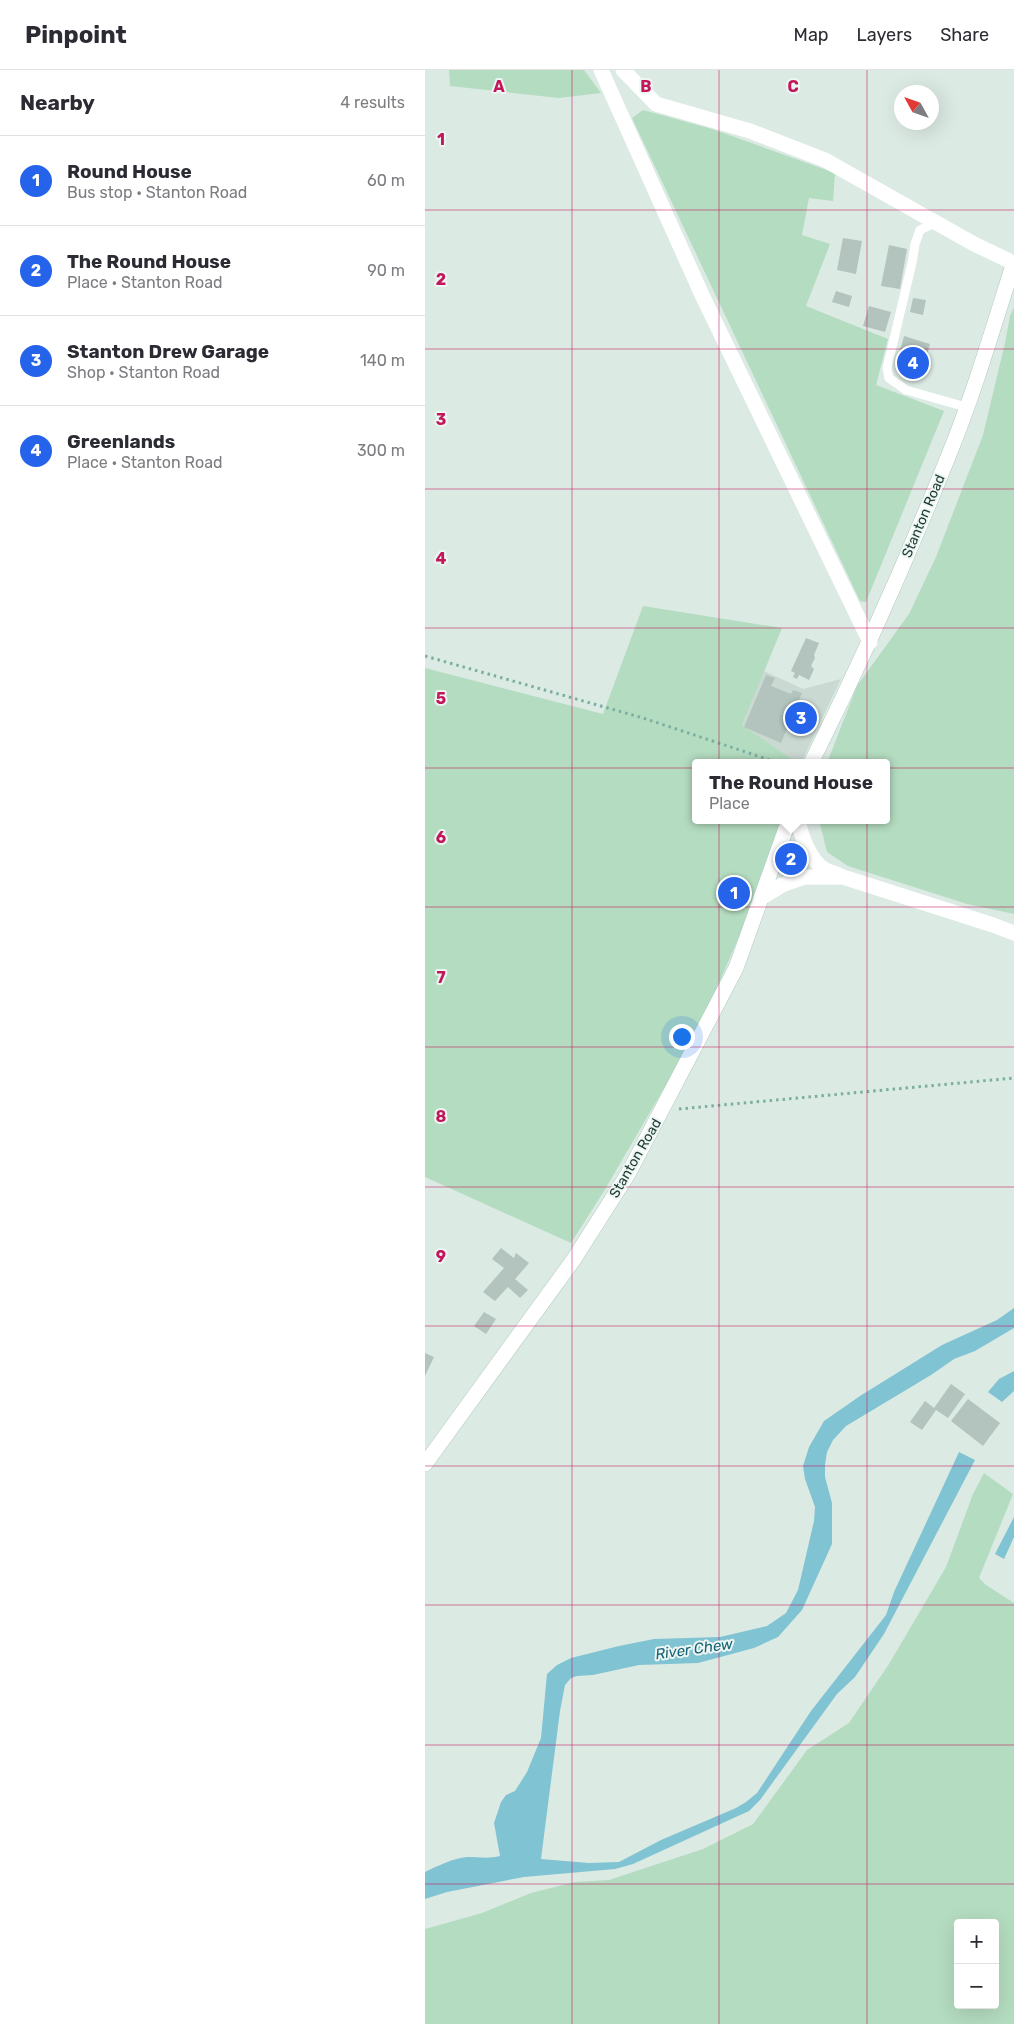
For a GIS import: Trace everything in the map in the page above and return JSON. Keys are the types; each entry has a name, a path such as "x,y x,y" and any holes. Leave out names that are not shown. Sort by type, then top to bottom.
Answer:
{"street":[{"path":"601,70 702,295 870,642"},
{"path":"623,70 656,104 750,130 825,160 935,223 1014,262"},
{"name":"Stanton Road","path":"813,759 870,642 951,451 1014,262"},
{"name":"Stanton Road","path":"425,1464 574,1259 628,1174 736,968 788,824"},
{"path":"799,824 811,854 823,868 843,877 1014,933"},
{"path":"761,898 782,885 805,877 843,877"}],"lane":[{"path":"935,223 920,230 915,244 887,368 889,378 906,390 966,407"}],"path":[{"path":"425,656 643,718 767,759"},
{"path":"667,1102 679,1109 1014,1078"}],"shaded area":[{"path":"764,671 803,689 841,679 803,759 792,759 742,725"}],"green space":[{"path":"449,70 584,70 601,93 559,98 450,86"},
{"path":"643,110 712,129 835,173 833,201 809,198 802,235 830,244 806,306 888,339 876,385 944,411 866,602 860,601 632,118"},
{"path":"1014,307 1014,914 967,904 848,866 827,852 820,824 890,824 890,759 829,759 857,686 909,614 936,557 983,435 1010,316"},
{"path":"643,606 782,628 742,725 792,759 692,759 692,824 780,824 740,934 702,1023 604,1191 571,1243 425,1177 425,668 603,714"},
{"path":"984,1473 1013,1494 979,1578 986,1585 1014,1603 1014,2024 425,2024 425,1929 482,1913 531,1893 575,1882 609,1880 703,1849 753,1824 807,1750 849,1723 889,1664 946,1567 973,1494"}],"water":[{"name":"River Chew","path":"1014,1308 1014,1328 975,1351 954,1359 846,1426 833,1440 827,1452 825,1465 825,1477 832,1503 832,1544 802,1610 778,1637 754,1648 698,1663 639,1665 571,1678 565,1685 560,1711 541,1859 589,1863 619,1862 661,1840 736,1808 757,1793 811,1711 886,1615 894,1592 959,1452 975,1460 884,1634 855,1677 837,1694 760,1800 749,1811 633,1864 615,1869 524,1877 447,1892 425,1899 425,1872 462,1858 500,1856 494,1823 501,1802 506,1795 515,1791 527,1772 541,1738 547,1674 557,1665 571,1658 654,1639 720,1637 767,1626 786,1613 798,1590 814,1521 815,1507 805,1479 803,1466 809,1447 824,1421 860,1396 942,1345 997,1320"},
{"path":"1014,1371 1014,1391 1002,1402 988,1392 999,1379"},
{"path":"1014,1517 1014,1537 1004,1559 995,1554"}],"building":[{"path":"843,238 862,241 856,274 837,270"},
{"path":"889,245 907,249 900,289 881,286"},
{"path":"836,291 852,296 849,307 832,302"},
{"path":"913,298 926,300 923,315 910,312"},
{"path":"869,306 891,312 885,332 863,326"},
{"path":"904,336 930,344 920,377 899,371 904,356 899,354"},
{"path":"806,638 819,643 811,666 814,669 809,680 799,675 797,679 793,677 795,673 791,671"},
{"path":"766,675 775,678 771,686 791,694 793,690 802,693 781,743 744,727"},
{"path":"791,851 799,859 791,867 783,859"},
{"path":"501,1248 514,1258 516,1253 529,1263 515,1279 528,1290 520,1298 508,1287 495,1301 483,1292 504,1268 492,1259"},
{"path":"484,1312 496,1319 486,1334 474,1326"},
{"path":"425,1353 434,1357 425,1376"},
{"path":"951,1384 965,1394 948,1418 936,1410 922,1430 910,1422 925,1401 934,1408"},
{"path":"968,1399 1000,1423 983,1446 951,1421"}],"place":[{"name":"Greenlands","path":"913,363"},
{"name":"Stanton Drew Garage","path":"801,718"},
{"name":"The Round House","path":"791,859"},
{"name":"Round House","path":"734,893"}]}
